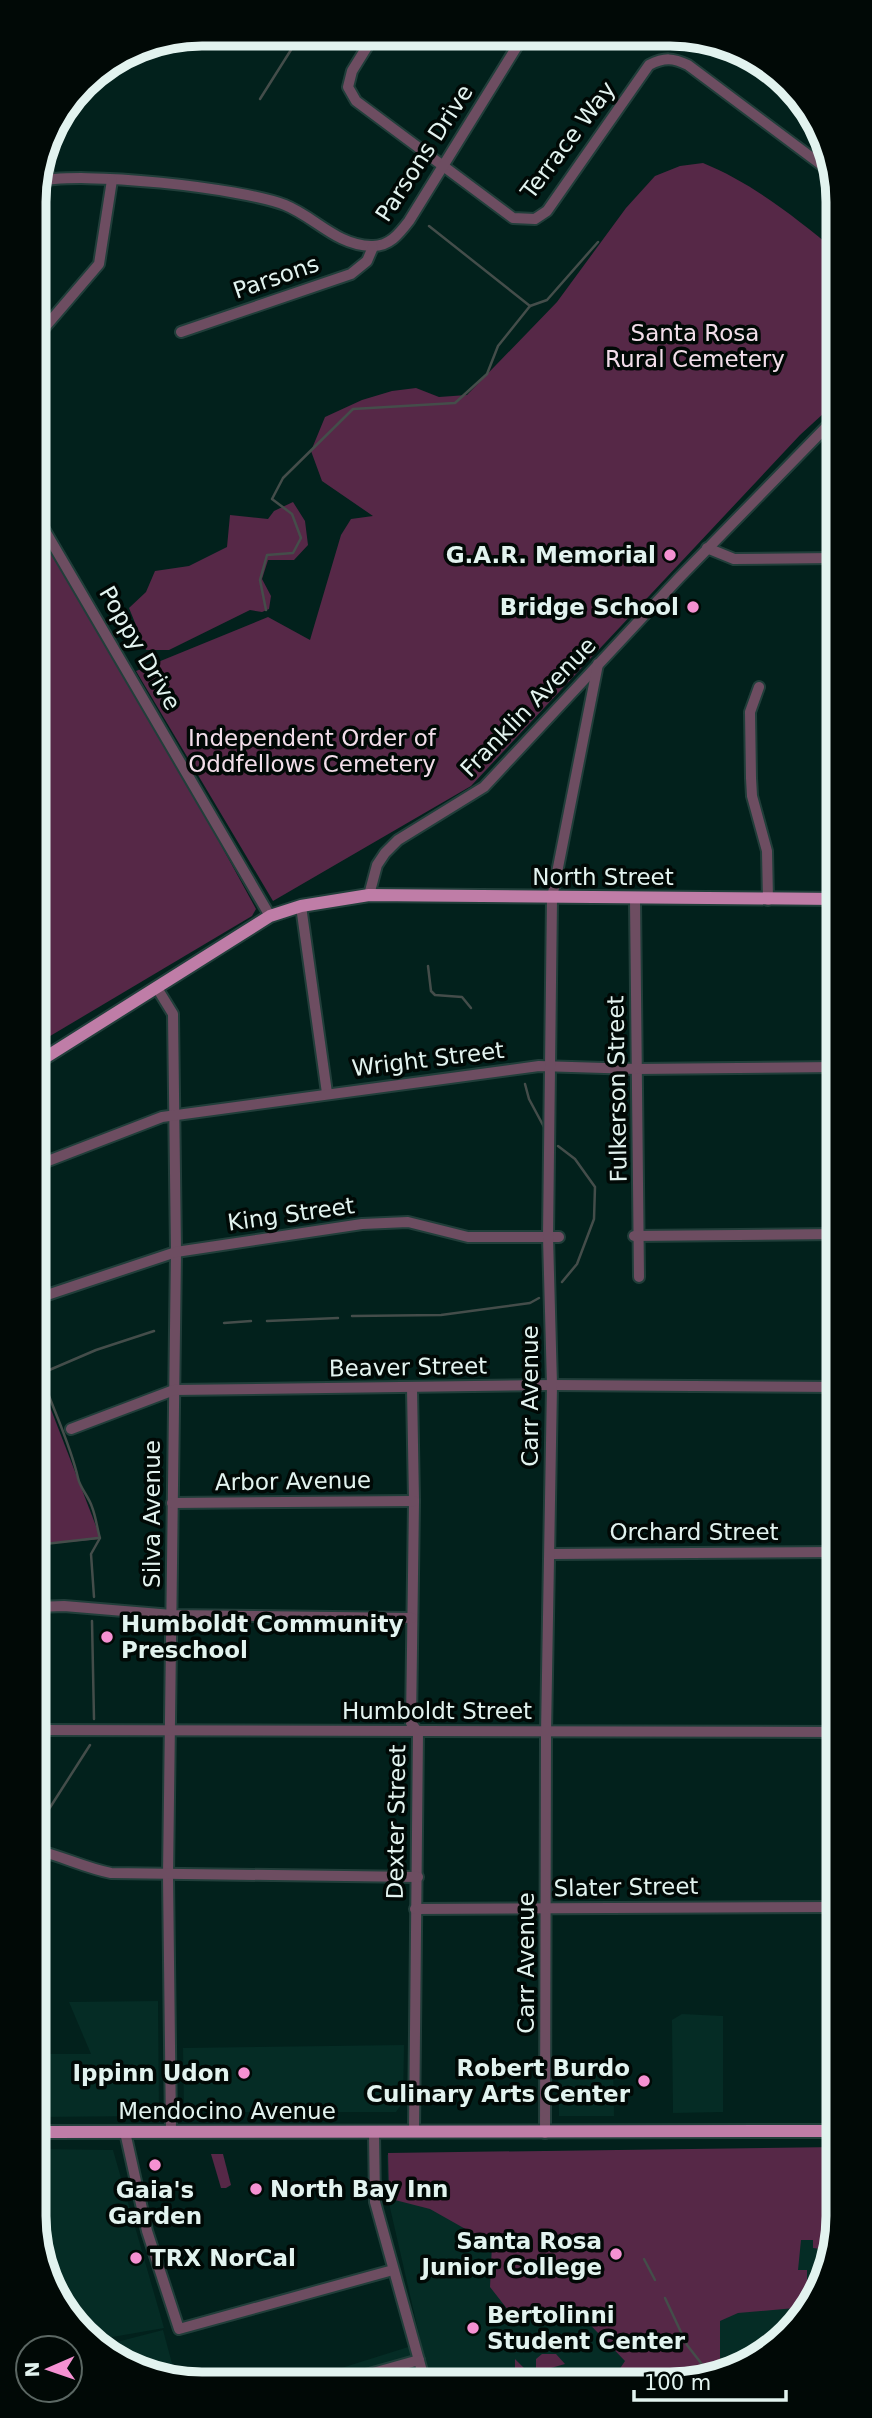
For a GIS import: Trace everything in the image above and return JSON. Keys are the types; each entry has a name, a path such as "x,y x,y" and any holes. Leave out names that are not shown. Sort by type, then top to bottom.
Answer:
{"main road":[{"path":"46,1057 270,916 301,906 369,895"},
{"name":"North Street","path":"369,895 635,900 826,899"},
{"name":"Mendocino Avenue","path":"46,2132 826,2131"}],"street":[{"name":"Terrace Way","path":"368,46 352,71 348,87 356,101 513,218 534,219 547,211 649,65 660,59 673,59 688,65 821,165"},
{"name":"Parsons Drive","path":"373,247 394,240 517,46"},
{"path":"48,174 49,178 112,180 240,192 288,206 350,243 373,247"},
{"path":"46,326 99,264 112,180"},
{"name":"Parsons","path":"181,332 351,274 367,261 373,247"},
{"name":"Franklin Avenue","path":"369,895 377,865 385,853 398,840 484,787 707,548 826,427"},
{"name":"Poppy Drive","path":"46,533 270,916"},
{"path":"707,548 734,559 826,558"},
{"name":"Carr Avenue","path":"545,2133 546,1733 551,1554 553,1237 550,1065 552,898 598,664"},
{"path":"759,687 750,712 751,778 752,796 767,851 768,900"},
{"name":"Fulkerson Street","path":"635,900 636,1236 639,1277"},
{"path":"301,906 327,1093"},
{"name":"Silva Avenue","path":"157,988 173,1014 176,1252 168,1876 171,2130"},
{"name":"Wright Street","path":"46,1162 162,1117 550,1065 637,1069 826,1068"},
{"name":"King Street","path":"46,1295 176,1252 362,1224 408,1222 467,1237 553,1237"},
{"path":"636,1236 826,1234"},
{"name":"Beaver Street","path":"71,1429 174,1391 552,1385 826,1387"},
{"name":"Dexter Street","path":"412,1388 414,1500 411,1723 418,1732 414,2132"},
{"name":"Arbor Avenue","path":"172,1503 414,1500"},
{"name":"Orchard Street","path":"551,1554 826,1552"},
{"path":"46,1607 172,1615 412,1618"},
{"name":"Humboldt Street","path":"46,1730 826,1732"},
{"path":"46,1853 97,1870 168,1876 418,1877"},
{"name":"Slater Street","path":"415,1909 826,1908"},
{"path":"125,2132 148,2231 179,2329 393,2270"},
{"path":"374,2133 375,2203 422,2372"},
{"path":"376,2372 419,2360"}],"shaded area":[{"path":"158,2001 159,2113 153,2116 46,2117 46,2054 91,2054 69,2002"},
{"path":"682,2014 723,2016 723,2112 673,2113 672,2020"},
{"path":"404,2045 403,2102 396,2112 184,2112 183,2048"},
{"path":"613,2062 614,2116 559,2116 558,2063"},
{"path":"46,2149 113,2150 164,2328 105,2338 78,2311 66,2294 54,2267 46,2227"},
{"name":"Santa Rosa Junior College","path":"826,2150 826,2227 823,2247 815,2276 788,2319 748,2352 711,2367 681,2372 329,2372 421,2343 388,2199 387,2155"},
{"path":"163,2330 174,2369 151,2364 111,2343"}],"green space":[{"name":"Santa Rosa Rural Cemetery","path":"703,163 739,180 789,213 826,243 826,411 800,435 471,786 273,901 136,671 268,617 310,640 341,535 351,519 373,516 322,481 311,451 325,417 362,400 392,391 416,388 439,397 467,395 557,302 626,208 655,176 680,166"},
{"path":"293,502 305,521 308,545 294,560 268,560 262,579 271,596 269,609 262,612 250,610 169,650 146,650 129,608 146,592 155,571 189,566 227,547 230,515 268,519 274,511"},
{"path":"46,541 175,761 256,909 252,916 46,1038"},
{"path":"46,1396 101,1539 46,1544"},
{"name":"Santa Rosa Junior College","path":"826,2147 826,2227 823,2247 821,2255 821,2249 813,2248 813,2240 801,2240 798,2270 807,2270 807,2292 796,2309 738,2313 720,2321 720,2364 681,2372 618,2372 625,2361 573,2307 508,2310 490,2287 492,2244 430,2209 391,2199 388,2153"},
{"path":"211,2154 223,2154 231,2185 226,2188 221,2188"},
{"path":"542,2354 556,2354 565,2364 551,2368 548,2372 515,2372 515,2359 527,2371 536,2369 536,2359"}],"waterway":[{"path":"260,99 293,46"},
{"path":"429,226 530,306"},
{"path":"530,306 547,300 598,242"},
{"path":"266,610 260,580 267,555 293,553 301,538 292,514 272,499 283,478 353,409 455,403 487,374 498,346 530,306"},
{"path":"428,966 431,991 435,995 462,997 471,1008"},
{"path":"525,1084 529,1099 544,1127"},
{"path":"558,1146 575,1159 595,1187 594,1219 577,1264 562,1282"},
{"path":"352,1316 441,1315 530,1303 539,1298"},
{"path":"267,1321 338,1318"},
{"path":"224,1323 251,1321"},
{"path":"46,1372 96,1350 154,1331"},
{"path":"46,1387 71,1452 79,1482 91,1503 100,1538 91,1554 94,1597"},
{"path":"46,1544 98,1538"},
{"path":"92,1621 94,1719"},
{"path":"46,1814 90,1745"},
{"path":"644,2259 655,2280"},
{"path":"665,2298 687,2345 705,2368"}],"place":[{"name":"G.A.R. Memorial","path":"670,555"},
{"name":"Bridge School","path":"693,607"},
{"name":"Humboldt Community Preschool","path":"107,1637"},
{"name":"Ippinn Udon","path":"244,2073"},
{"name":"Robert Burdo Culinary Arts Center","path":"644,2081"},
{"name":"Gaia's Garden","path":"155,2165"},
{"name":"North Bay Inn","path":"256,2189"},
{"name":"Santa Rosa Junior College","path":"616,2254"},
{"name":"TRX NorCal","path":"136,2258"},
{"name":"Bertolinni Student Center","path":"473,2328"}],"park label":[{"name":"Independent Order of Oddfellows Cemetery","path":"312,751"}]}
